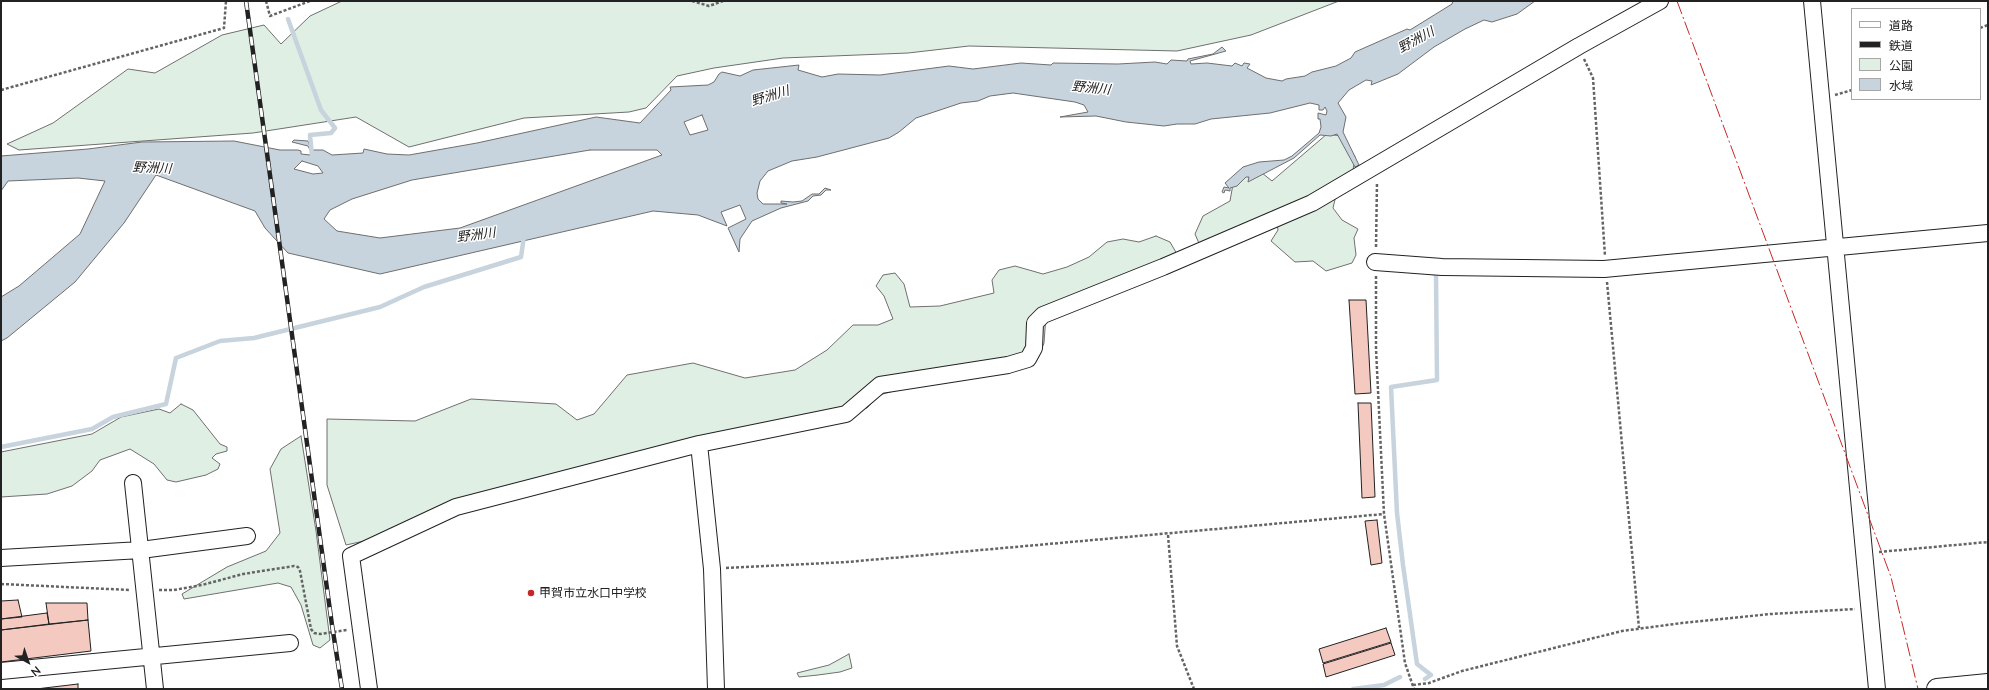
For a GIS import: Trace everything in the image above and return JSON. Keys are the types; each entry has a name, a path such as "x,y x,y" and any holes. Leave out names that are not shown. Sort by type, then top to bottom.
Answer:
{"main road":[{"path":"1937,689 1988,684"}],"street":[{"path":"369,689 359,628 351,556 456,507 698,444 846,414 880,385 1008,365 1028,359 1034,348 1035,323 1043,315 1163,267 1312,203 1579,46 1660,1"},
{"path":"1812,1 1830,210 1835,247 1876,689"},
{"path":"1375,262 1442,267 1606,269 1988,233"},
{"path":"698,444 712,569 716,689"},
{"path":"133,483 146,590 155,689"},
{"path":"1,558 141,550 247,536"},
{"path":"1,671 290,643"}],"path":[{"path":"1,90 224,28 226,1"},
{"path":"266,1 270,16 310,1"},
{"path":"692,1 709,6 724,1"},
{"path":"1579,46 1593,78 1606,269 1639,628"},
{"path":"1377,164 1375,262 1376,349 1384,514 1405,663 1414,689"},
{"path":"712,569 848,562 1168,535 1384,514"},
{"path":"1168,535 1177,646 1194,689"},
{"path":"1864,554 1988,542"},
{"path":"1,584 113,590 174,590 202,585 243,574 294,566 298,567 300,571 311,629 314,633 326,633 359,628"},
{"path":"1413,685 1429,683 1462,671 1639,628 1771,614 1869,608"}],"green space":[{"path":"342,1 1339,1 1251,35 1177,51 969,46 908,53 783,58 714,68 677,76 646,108 629,112 524,118 409,147 356,117 253,133 19,150 7,144 53,123 128,69 155,73 222,35 264,25 281,44 310,16"},
{"path":"1327,134 1341,136 1347,150 1355,156 1352,178 1338,187 1333,208 1342,220 1358,229 1354,238 1356,255 1352,263 1326,271 1313,261 1295,262 1271,241 1278,230 1277,224 1201,248 1195,234 1203,216 1230,201 1233,184 1257,169 1272,181"},
{"path":"1156,236 1170,242 1177,254 1046,315 1044,343 1038,358 912,380 909,387 879,395 867,408 810,418 496,499 427,527 346,545 327,485 327,419 415,421 471,399 556,404 577,420 594,414 627,375 693,363 745,378 795,370 827,350 853,325 878,325 893,319 884,296 876,286 883,275 895,273 904,284 910,307 940,306 994,293 992,280 999,270 1015,266 1043,274 1067,267 1089,257 1107,242 1123,239 1139,242"},
{"path":"181,404 193,410 220,444 227,447 227,451 216,454 212,458 220,464 218,469 206,475 176,482 167,480 154,464 130,449 100,460 92,471 72,486 47,494 1,497 1,452 92,434 121,417 159,409 170,413"},
{"path":"301,436 316,531 330,640 320,648 313,645 301,605 291,587 278,583 184,599 182,594 227,567 266,551 280,533 270,469 281,449"},
{"path":"849,654 852,668 840,672 799,677 797,673 829,665"}],"water":[{"name":"野洲川","path":"1453,1 1535,1 1517,14 1492,22 1484,20 1465,29 1434,47 1398,74 1371,85 1372,81 1366,80 1349,90 1338,103 1346,117 1343,132 1359,165 1355,167 1337,134 1331,136 1320,135 1294,158 1248,182 1249,177 1246,177 1237,186 1230,188 1230,191 1225,190 1224,193 1222,192 1224,187 1229,188 1225,183 1243,167 1259,162 1284,160 1292,156 1319,133 1321,127 1320,119 1318,119 1318,113 1326,115 1327,111 1325,107 1323,110 1319,110 1319,105 1310,103 1270,113 1211,119 1195,124 1164,126 1126,122 1096,116 1060,117 1088,112 1084,105 1075,102 1013,93 990,96 978,101 961,103 916,118 889,138 817,157 792,161 768,171 760,181 757,193 758,199 763,204 787,204 781,203 781,201 802,201 812,194 819,194 825,188 831,190 826,190 821,195 813,196 808,201 781,208 752,221 740,239 739,252 728,228 746,219 740,205 721,212 727,226 698,215 653,211 380,274 288,253 265,228 255,211 156,175 124,223 75,282 7,338 1,341 1,297 19,286 80,234 105,181 78,178 8,181 1,191 1,156 88,149 142,142 234,141 280,150 298,150 301,151 301,154 310,155 311,152 308,146 292,142 294,140 308,141 311,150 323,150 332,155 363,153 364,149 387,154 409,155 477,143 596,117 640,123 671,90 670,87 708,85 714,82 722,72 740,76 753,70 799,65 798,70 822,77 838,74 880,75 949,66 973,69 1021,63 1051,65 1053,63 1118,64 1155,62 1167,64 1171,60 1187,61 1188,59 1213,54 1222,47 1226,51 1190,61 1191,64 1207,63 1232,66 1235,63 1242,66 1244,63 1250,64 1247,68 1266,78 1282,81 1305,76 1312,72 1336,66 1351,58 1355,52 1407,29 1410,30 1452,4","holes":["702,115 708,130 690,135 684,122","590,150 657,150 662,155 460,228 380,238 337,231 324,219 330,210 352,199 412,180","302,161 318,166 323,173 313,174 294,169"]}],"building":[{"path":"1349,300 1366,300 1371,393 1355,394"},
{"path":"1358,403 1371,403 1375,497 1362,498"},
{"path":"1377,520 1382,563 1371,565 1365,521"},
{"path":"18,600 22,617 1,619 1,601"},
{"path":"46,603 87,603 88,620 49,624"},
{"path":"47,613 49,624 1,630 1,619"},
{"path":"88,620 91,651 1,662 1,630"},
{"path":"1386,628 1391,642 1323,663 1319,649"},
{"path":"1391,643 1395,655 1326,677 1323,664"},
{"path":"78,684 78,689 36,689"}],"waterway":[{"path":"288,19 321,110 335,128 331,133 310,135 312,156"},
{"path":"1,447 92,429 113,417 166,404 176,358 220,341 254,338 380,307 424,287 521,257 524,236"},
{"path":"1425,679 1431,675 1417,664 1403,565 1397,513 1391,387 1437,380 1436,274 1432,273"},
{"path":"1353,689 1384,685 1400,677"}],"railway":[{"path":"246,1 342,689"}],"power":[{"path":"1677,1 1891,577 1918,689"}],"place":[{"name":"甲賀市立水口中学校","path":"531,593"}]}
